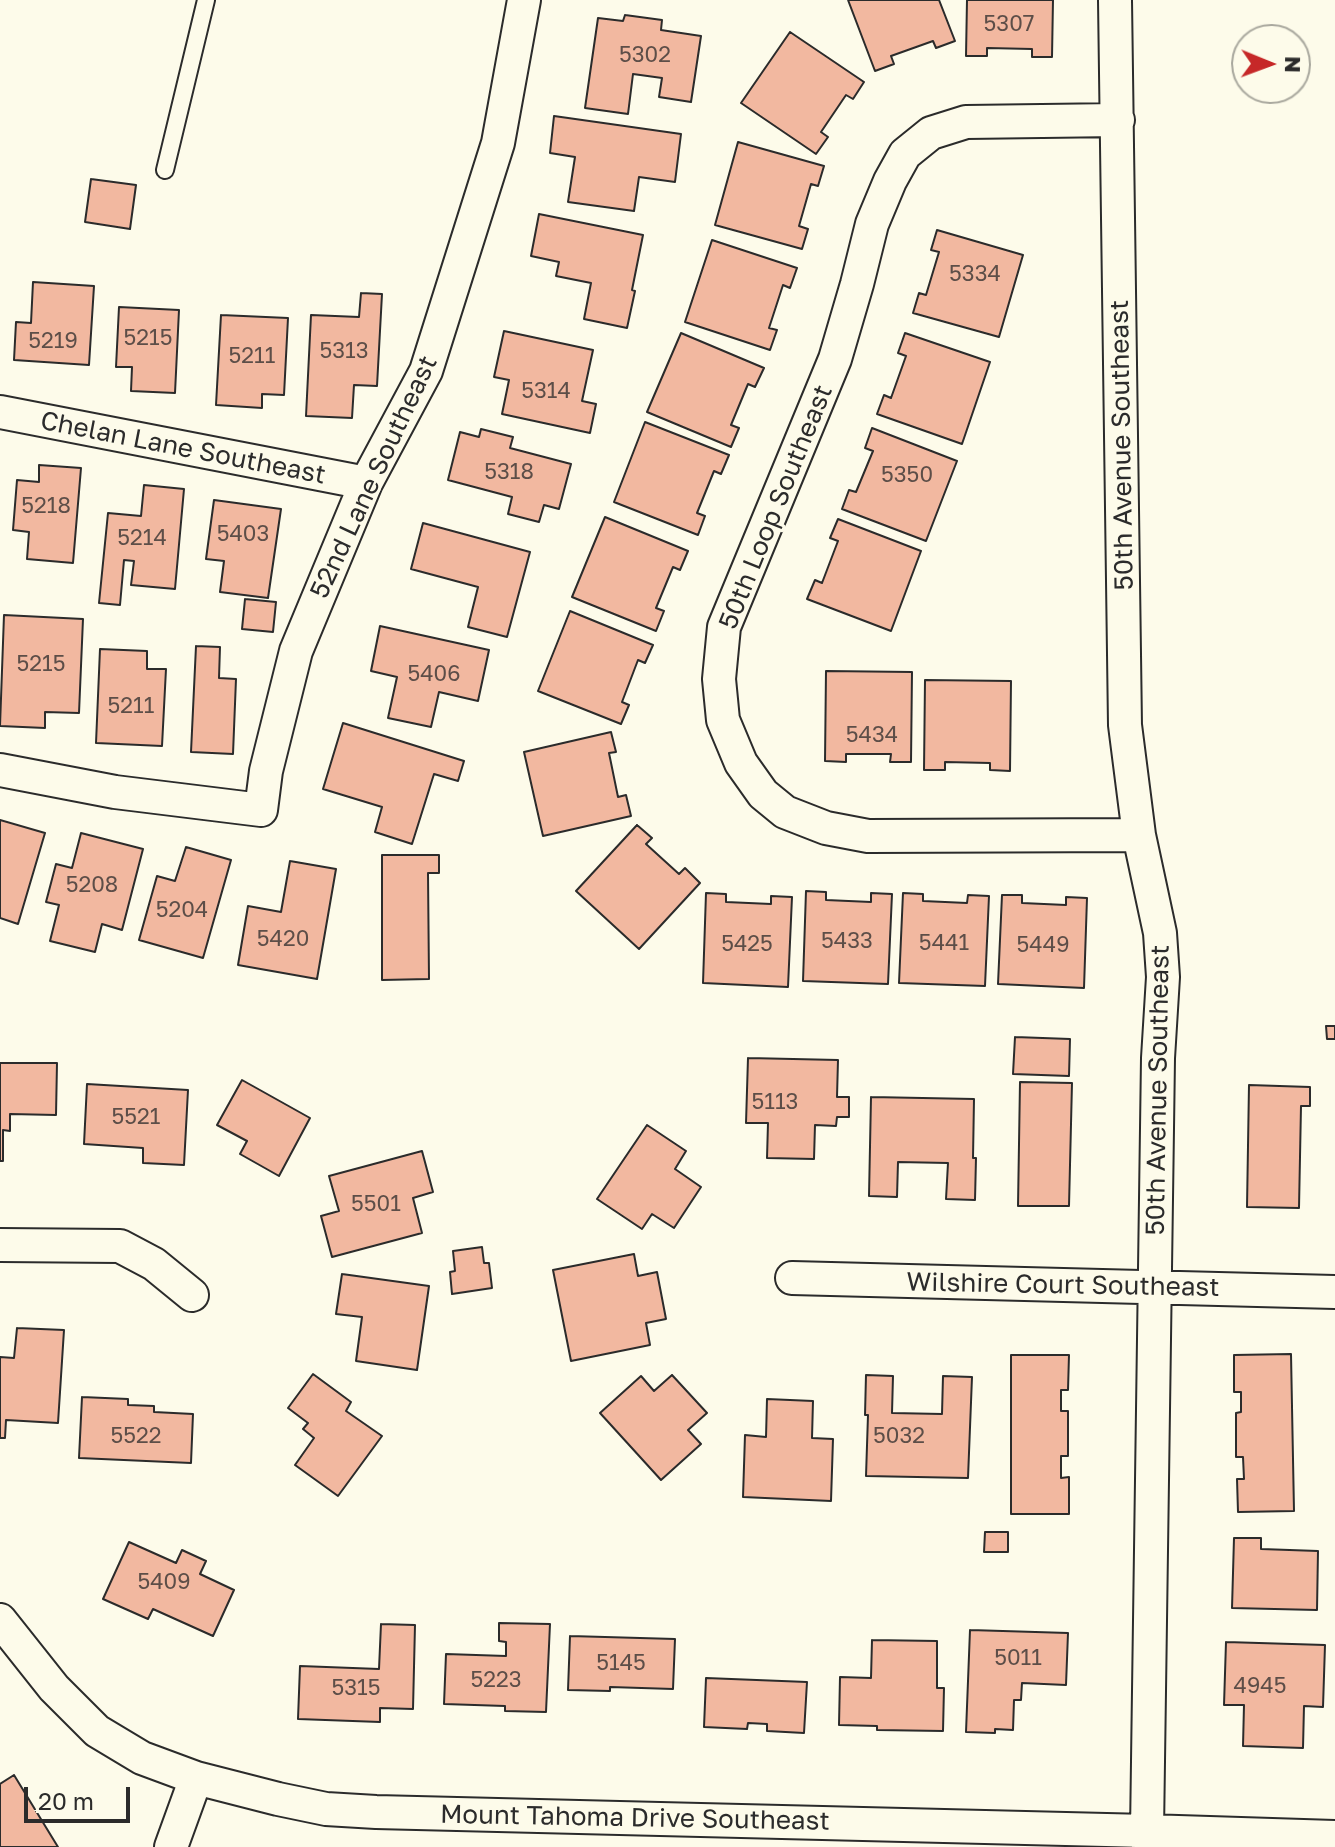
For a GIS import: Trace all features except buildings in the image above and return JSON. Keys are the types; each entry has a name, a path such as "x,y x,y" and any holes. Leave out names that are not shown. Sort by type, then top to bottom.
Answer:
{"street":[{"name":"52nd Lane Southeast","path":"0,770 115,792 261,810 266,771 296,651 366,483 426,371 498,143 524,0"},
{"name":"50th Avenue Southeast","path":"1115,0 1125,725 1139,835 1160,933 1163,977 1158,1058 1148,1839"},
{"name":"50th Loop Southeast","path":"1118,120 966,122 931,133 905,154 872,224 835,359 724,627 719,679 723,720 741,763 763,794 785,812 826,828 868,836 1139,835"},
{"name":"Chelan Lane Southeast","path":"0,412 366,483"},
{"path":"0,1245 120,1246 154,1264 192,1295"},
{"name":"Wilshire Court Southeast","path":"792,1278 1335,1292"},
{"name":"Mount Tahoma Drive Southeast","path":"0,1620 54,1688 97,1731 142,1758 196,1778 326,1809 1148,1839 1335,1837"},
{"path":"171,1847 196,1778"}],"lane":[{"path":"165,170 206,0"}]}
